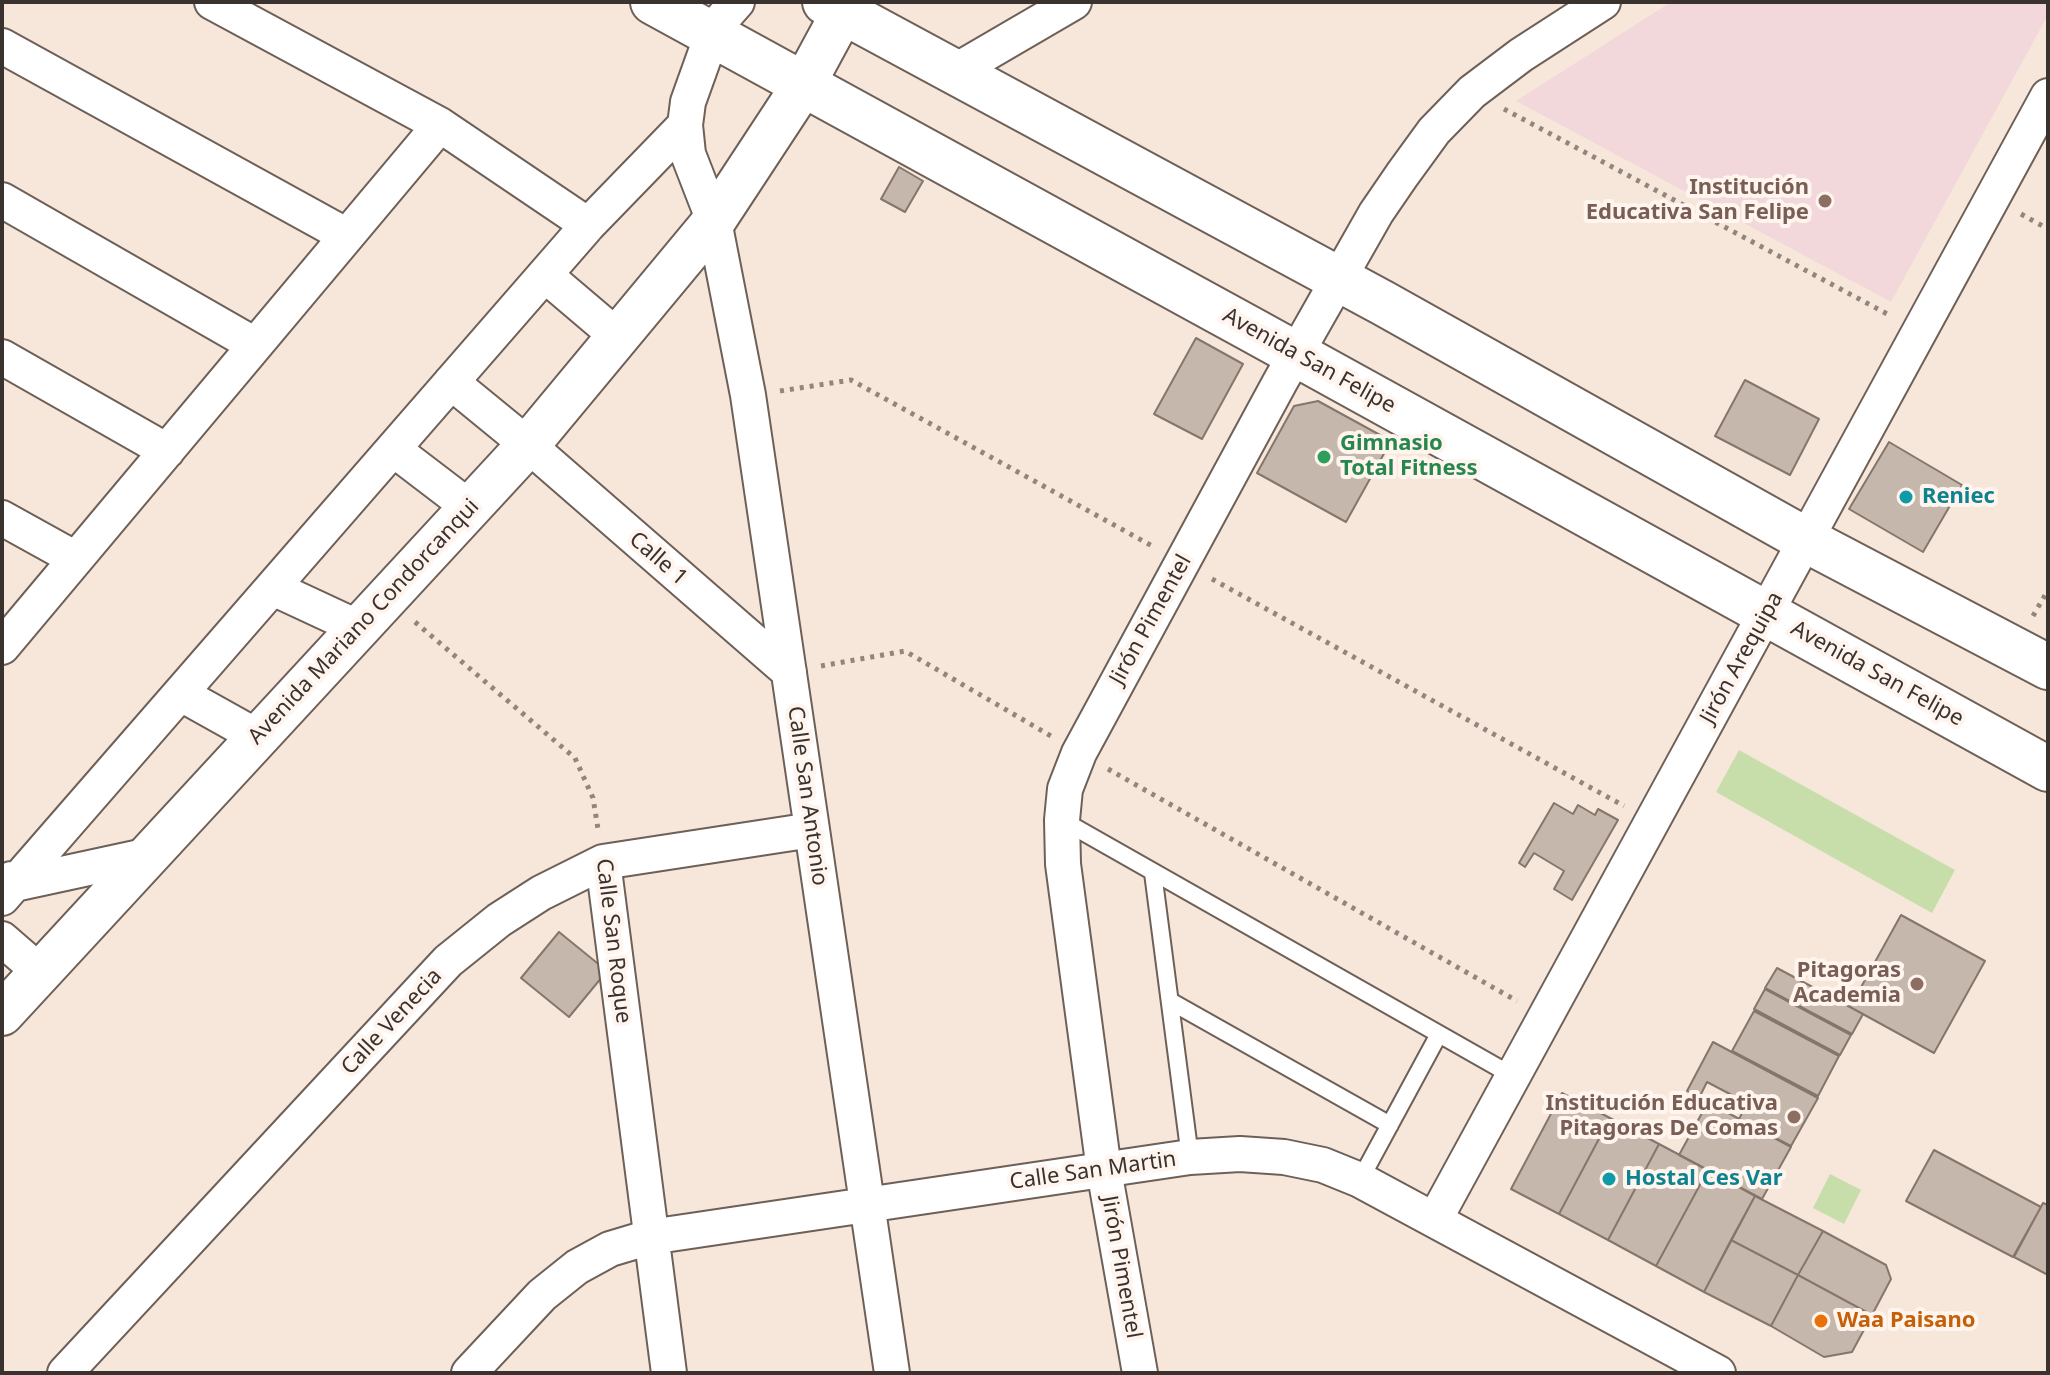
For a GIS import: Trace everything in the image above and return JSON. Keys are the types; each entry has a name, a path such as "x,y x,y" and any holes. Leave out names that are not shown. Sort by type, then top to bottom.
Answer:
{"main road":[{"name":"Avenida San Felipe","path":"653,2 714,13 804,84 2048,769"},
{"path":"834,7 1338,279 1806,540 2048,667"}],"street":[{"path":"212,2 440,125 588,225"},
{"path":"954,72 1074,2"},
{"name":"Jirón Pimentel","path":"1140,1373 1104,1170 1063,864 1065,789 1079,753 1376,213 1434,131 1472,92 1521,55 1603,2"},
{"name":"Avenida Mariano Condorcanqui","path":"2,1014 528,445 714,221 804,84 834,7"},
{"path":"714,13 688,102 685,125 688,154 714,221"},
{"path":"2,46 347,236"},
{"name":"Jirón Arequipa","path":"1435,1219 2048,96"},
{"path":"2,647 440,125"},
{"path":"6,884 181,694 588,225 685,125"},
{"path":"2,200 255,345"},
{"name":"Calle San Antonio","path":"714,221 748,395 892,1373"},
{"path":"545,275 618,337"},
{"path":"2,357 167,451"},
{"name":"Calle 1","path":"451,382 789,672"},
{"path":"393,449 469,507"},
{"path":"2,518 76,559"},
{"path":"273,588 359,628"},
{"path":"181,694 258,737"},
{"name":"Calle Venecia","path":"65,1373 448,961 499,920 541,893 603,862 812,830"},
{"path":"6,884 149,855"},
{"name":"Calle San Roque","path":"603,862 669,1373"},
{"path":"2,939 40,972"},
{"name":"Calle San Martin","path":"469,1373 542,1295 577,1267 610,1249 650,1237 1190,1157 1240,1154 1284,1157 1323,1165 1360,1180 1718,1373"}],"lane":[{"path":"1062,820 1513,1076"},
{"path":"1153,873 1190,1157"},
{"path":"1170,1001 1390,1125"},
{"path":"1360,1180 1439,1034"}],"path":[{"path":"1472,92 1920,331"},
{"path":"748,395 851,380 1653,822"},
{"name":"Calle San Roque","path":"386,598 575,758 593,798 603,862"},
{"path":"789,672 905,651 1546,1017"}],"shaded area":[{"name":"Institución Educativa San Felipe","path":"1671,2 2048,2 2048,15 1891,302 1516,101"}],"green space":[{"path":"1739,750 1955,870 1932,913 1716,792"},
{"path":"1830,1174 1861,1190 1844,1224 1813,1208"}],"building":[{"path":"899,167 923,181 905,212 881,199"},
{"path":"1196,338 1243,364 1202,439 1154,414"},
{"path":"1745,380 1819,419 1790,475 1715,436"},
{"name":"Gimnasio Total Fitness","path":"1318,401 1391,441 1346,522 1257,473 1294,406"},
{"name":"Reniec","path":"1889,442 1962,485 1923,552 1849,509"},
{"path":"1554,803 1573,814 1578,805 1595,815 1598,809 1618,820 1572,900 1554,889 1564,871 1534,853 1525,867 1519,863"},
{"name":"Pitagoras Academia","path":"1901,915 1985,961 1934,1053 1850,1007"},
{"path":"559,932 607,971 569,1017 521,978"},
{"path":"1777,968 1863,1014 1852,1034 1765,988"},
{"path":"1765,989 1851,1035 1840,1055 1754,1009"},
{"path":"1754,1011 1839,1056 1818,1096 1732,1051"},
{"path":"1713,1042 1818,1098 1791,1146 1739,1119 1747,1103 1707,1082 1699,1098 1687,1091"},
{"path":"1562,1093 1610,1118 1559,1214 1511,1189"},
{"path":"1708,1102 1791,1147 1762,1199 1679,1155"},
{"name":"Hostal Ces Var","path":"1610,1118 1659,1144 1608,1240 1559,1214"},
{"path":"1659,1144 1708,1170 1656,1266 1608,1240"},
{"path":"1934,1150 2041,1207 2013,1257 1906,1201"},
{"path":"1708,1170 1755,1196 1704,1292 1656,1266"},
{"path":"1755,1196 1823,1231 1798,1275 1731,1240"},
{"path":"2043,1203 2048,1205 2048,1275 2014,1257"},
{"path":"1823,1231 1886,1265 1891,1279 1872,1315 1798,1275"},
{"path":"1731,1240 1798,1275 1771,1326 1704,1292"},
{"name":"Waa Paisano","path":"1798,1275 1872,1315 1852,1352 1824,1357 1771,1326"}],"place":[{"name":"Institución Educativa San Felipe","path":"1825,201"},
{"name":"Gimnasio Total Fitness","path":"1324,457"},
{"name":"Reniec","path":"1906,497"},
{"name":"Pitagoras Academia","path":"1917,984"},
{"name":"Institución Educativa Pitagoras De Comas","path":"1794,1117"},
{"name":"Hostal Ces Var","path":"1609,1179"},
{"name":"Waa Paisano","path":"1821,1321"}]}
